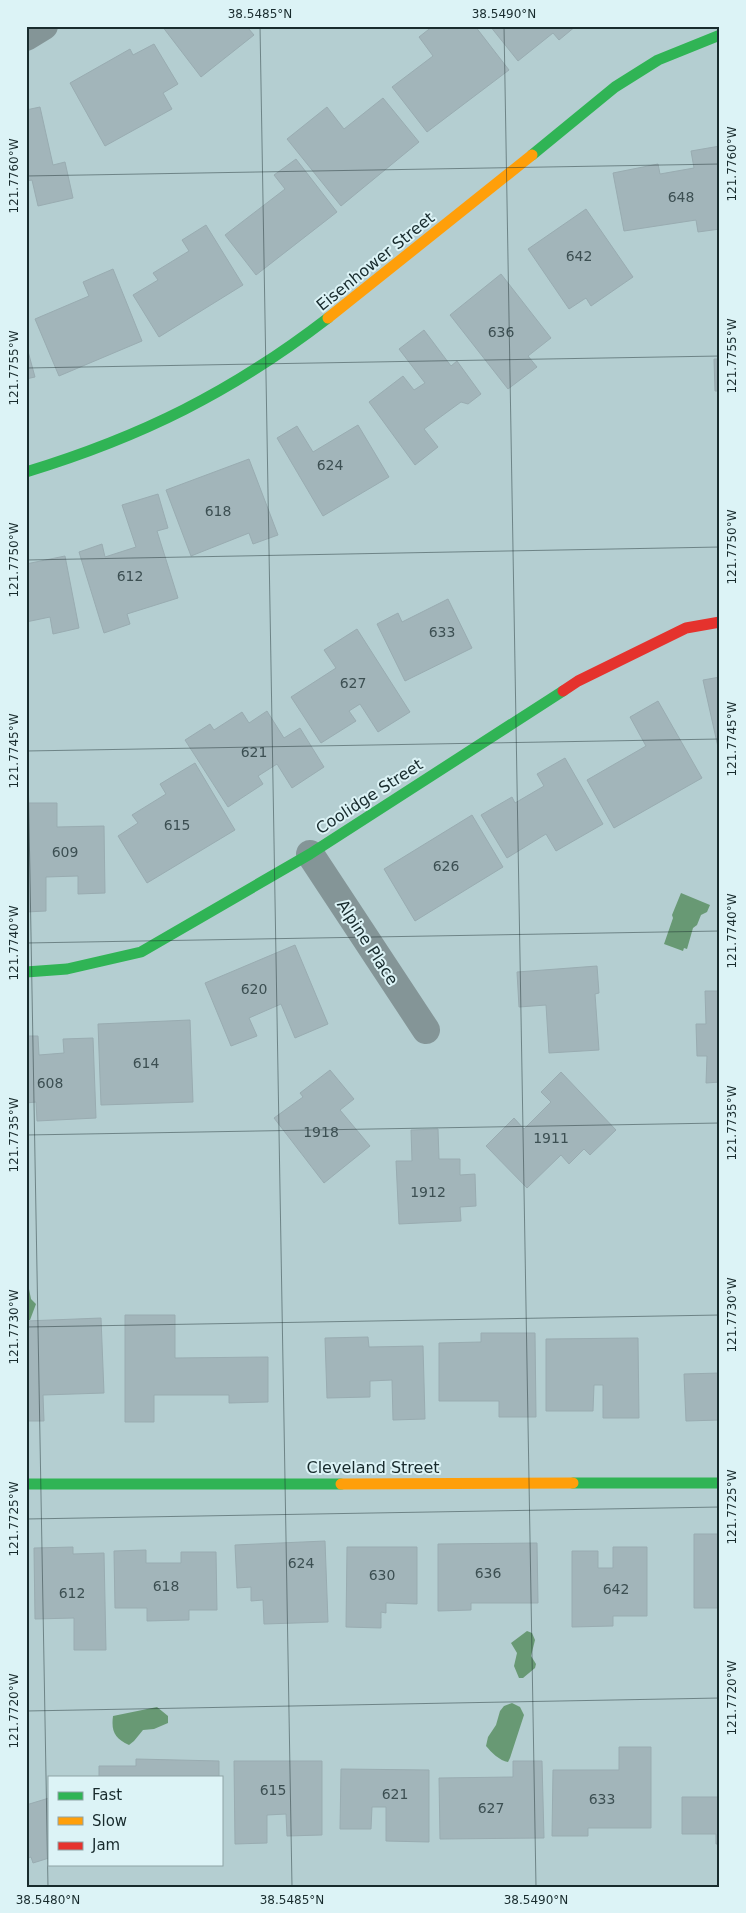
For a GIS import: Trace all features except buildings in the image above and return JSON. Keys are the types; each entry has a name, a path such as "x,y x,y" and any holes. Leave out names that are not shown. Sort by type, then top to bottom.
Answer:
{"street":[{"path":"26,37 44,26"},
{"name":"Eisenhower Street","path":"26,472 114,442 169,419 250,374 307,335 615,87 658,60 720,35"},
{"name":"Coolidge Street","path":"26,972 67,969 141,952 310,854 578,681 686,628 720,622"},
{"name":"Alpine Place","path":"310,854 426,1030"},
{"name":"Cleveland Street","path":"26,1484 720,1483"}],"shaded area":[{"path":"681,893 710,905 707,912 701,915 697,925 693,928 687,949 684,948 683,951 664,944 673,918 672,915"},
{"path":"26,1274 31,1299 36,1304 30,1320 26,1320"},
{"path":"527,1631 532,1633 535,1640 531,1656 536,1664 535,1668 523,1678 519,1678 514,1666 517,1653 511,1643"},
{"path":"512,1703 520,1707 524,1715 508,1762 499,1758 486,1746 500,1711 504,1706"},
{"path":"157,1707 168,1716 168,1723 154,1729 143,1730 129,1745 117,1737 113,1730 113,1716"}],"traffic: fast":[{"path":"532,155 615,87 658,60 720,35"},
{"path":"26,472 108,444 184,410 256,368 328,318"},
{"path":"26,972 67,969 141,952 310,854 563,691"},
{"path":"573,1483 720,1483"},
{"path":"26,1484 341,1484"}],"traffic: slow":[{"path":"328,318 532,155"},
{"path":"341,1484 573,1483"}],"traffic: jam":[{"path":"563,691 578,681 686,628 720,622"}]}
